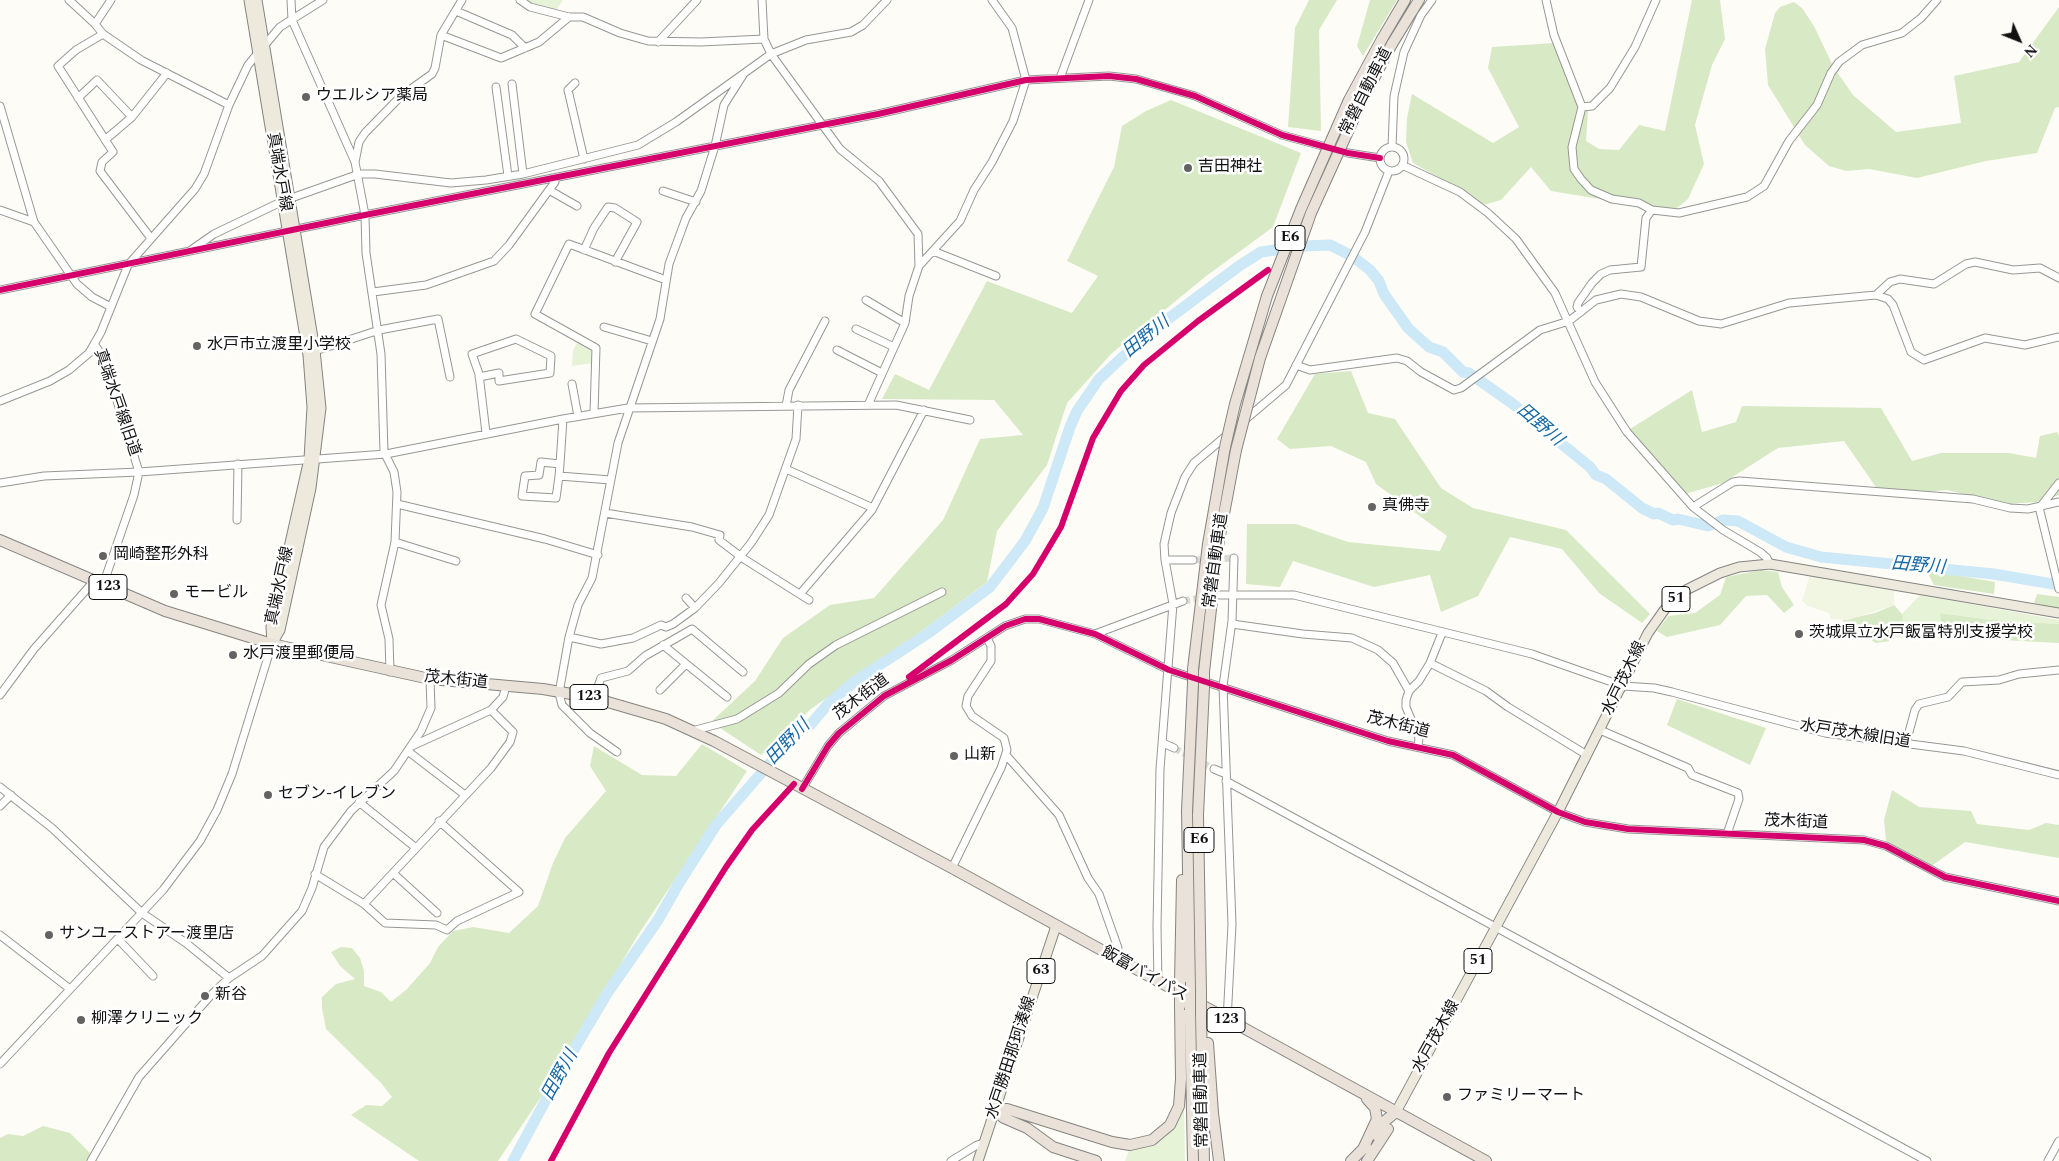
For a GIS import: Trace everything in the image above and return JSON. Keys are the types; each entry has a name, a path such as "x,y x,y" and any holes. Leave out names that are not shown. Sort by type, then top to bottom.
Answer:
{"highway":[{"name":"常磐自動車道","path":"1193,1161 1187,811 1191,707 1193,668 1208,544 1225,447 1235,404 1264,305 1297,217 1338,124 1382,39 1405,0"},
{"name":"常磐自動車道","path":"1204,1161 1204,672 1218,546 1236,450 1263,349 1311,213 1343,140 1392,44 1418,0"},
{"name":"茂木街道","path":"0,540 165,611 272,644 430,680 506,686 559,693 594,698 634,708 692,731 739,754 802,789"},
{"path":"995,1111 1007,1109 1112,1142 1130,1145 1152,1140 1170,1125 1179,1106 1181,1079 1180,982 1183,762 1191,707"},
{"name":"飯富バイパス","path":"802,789 952,868 1158,983 1486,1161"},
{"path":"1204,1018 1219,1161"},
{"path":"1358,1092 1375,1108 1377,1118 1374,1130 1363,1149"},
{"path":"995,1111 1004,1118 1027,1128 1052,1147 1096,1161"},
{"path":"1351,1161 1396,1112"},
{"path":"1366,1161 1392,1124 1396,1112"}],"main road":[{"name":"真端水戸線","path":"249,0 257,52 286,200"},
{"name":"真端水戸線","path":"257,0 312,387 312,459"},
{"name":"真端水戸線","path":"272,644 270,628 312,459 321,408 315,351 291,231"},
{"name":"水戸茂木線","path":"1396,1112 1558,812 1648,633 1673,601 1686,590 1720,573 1739,567 1770,564 2059,613"},
{"name":"水戸勝田那珂湊線","path":"978,1161 1056,926"}],"street":[{"path":"69,0 103,34 141,60 229,105"},
{"path":"95,24 111,0"},
{"path":"292,0 292,20 355,162 366,215 366,253 379,330 386,454 395,478 397,504 395,542 381,606 389,639 390,672"},
{"path":"264,44 292,20 323,0"},
{"path":"355,162 359,142 365,133 401,96 432,74 436,68 440,35 462,0"},
{"path":"520,0 530,7 569,17 583,18 620,33 658,42 738,42 764,39"},
{"path":"658,42 697,0"},
{"path":"762,0 764,39 771,54 840,149 879,181 913,224 918,234 919,266 909,296 905,323 868,404"},
{"path":"190,252 214,234 286,200 359,174 375,174 451,184 523,174 638,145 692,110 771,54 806,40 851,32 863,24 887,0"},
{"path":"919,266 960,221 974,190 992,162 1012,121 1026,80 1019,45 1012,28 992,0"},
{"path":"1060,78 1089,0"},
{"path":"1392,147 1394,96 1404,52 1422,15 1432,0"},
{"path":"1546,0 1554,35 1582,107 1572,146 1574,169 1580,179 1591,190 1600,195 1612,199 1639,203 1652,210 1679,213 1747,197 1764,186 1789,141 1817,105 1831,73 1839,62 1862,45 1902,33 1921,18 1937,0"},
{"path":"1582,107 1592,106 1610,88 1635,47 1656,0"},
{"path":"456,11 512,35 525,48"},
{"path":"440,35 501,58 549,35 569,17"},
{"path":"103,34 76,50 58,66 113,152 102,162 100,171 150,237"},
{"name":"真端水戸線旧道","path":"99,583 134,496 139,472 104,359 95,345 128,264 200,182 229,105 245,70 264,44"},
{"path":"617,752 590,733 562,705 559,693 569,637 574,617 592,578 598,555 611,480 628,408 660,319 669,264 681,231 696,202 715,146 724,105 746,70"},
{"path":"105,140 132,117 167,73"},
{"path":"0,290 366,215 878,114 1026,80 1109,76 1136,78 1195,96 1282,135 1348,153 1380,158"},
{"path":"78,98 97,80 132,117"},
{"path":"575,83 568,90 584,159"},
{"path":"512,84 523,174"},
{"path":"496,87 508,176"},
{"path":"0,107 34,222 70,276 92,297 111,307"},
{"path":"1392,147 1398,149 1403,155 1402,165 1398,170 1389,171 1381,165 1380,158 1385,149 1392,147"},
{"path":"1402,165 1460,192 1488,212 1516,239 1538,268 1569,320 1595,382 1627,432 1693,507 1723,530 1760,552 1767,558 1770,564"},
{"path":"1158,983 1156,927 1163,743 1173,604 1165,560 1166,532 1185,477 1205,452 1286,385 1361,239 1389,171"},
{"path":"373,292 426,285 494,260 508,245 549,190 554,182 554,178"},
{"path":"549,190 578,206"},
{"path":"663,191 696,202"},
{"path":"584,250 594,228 608,207 615,208 637,222 615,262"},
{"path":"0,210 34,222"},
{"path":"1580,312 1577,307 1578,302 1601,274 1610,270 1641,267 1644,228 1646,218 1652,210"},
{"path":"594,413 596,348 535,314 569,244 666,280"},
{"path":"933,251 996,276"},
{"path":"1876,294 1890,282 1900,279 1934,284 1966,264 1976,262 2013,270 2040,268 2059,278"},
{"path":"1296,365 1310,370 1397,358 1408,361 1421,372 1454,390 1476,377 1540,330 1569,320 1596,300 1611,295 1630,294 1699,321 1721,324 1789,303 1876,294 1888,299 1897,312 1911,352 1924,360 1985,338 2025,345 2059,337"},
{"path":"866,300 905,323"},
{"path":"315,351 379,330 438,318 450,377"},
{"path":"786,406 789,390 825,321"},
{"path":"604,327 652,341"},
{"path":"856,329 894,347"},
{"path":"479,377 499,373 499,381 550,373 551,356 516,339 472,354 479,377 486,433"},
{"path":"0,401 30,391 69,370 95,345"},
{"path":"837,350 882,373"},
{"path":"572,384 578,416"},
{"path":"0,483 44,476 139,472 409,452 486,433 628,408 868,404 896,405 970,420"},
{"path":"569,637 601,644 634,638 661,626 666,627 694,608 719,583 741,556 769,514 796,439 798,405"},
{"path":"800,594 873,508 924,410"},
{"path":"560,464 541,462 539,476 525,476 522,496 556,498 559,476 560,464 563,419"},
{"path":"237,520 238,464"},
{"path":"786,469 873,508"},
{"path":"559,476 611,480"},
{"path":"1693,507 1733,482 1740,481 1973,499 2010,508 2039,507 2059,502"},
{"path":"2039,507 2059,484"},
{"path":"397,504 545,539 598,555"},
{"path":"2039,507 2058,586"},
{"path":"605,512 720,535 720,540 741,556 809,600"},
{"path":"395,542 456,561"},
{"path":"1228,1021 1232,924 1223,686 1232,624 1234,558"},
{"path":"1165,560 1193,560"},
{"path":"0,695 34,648 99,583"},
{"path":"692,731 737,719 779,693 809,664 836,645 942,592"},
{"name":"水戸茂木線旧道","path":"1220,595 1234,593 1294,595 1532,654 1623,686 1672,692 1825,733 1988,756 2059,775"},
{"path":"686,598 694,608"},
{"path":"1095,634 1184,601"},
{"name":"茂木街道","path":"802,789 828,746 839,734 884,696 952,660 1005,626 1025,619 1055,622 1095,634 1169,670 1388,741 1453,755 1558,812 1585,822 1608,828 1864,840 1886,846 1945,877 2059,901"},
{"path":"1232,624 1303,634 1352,638 1378,650 1393,663 1409,691"},
{"path":"594,698 601,678 628,671 645,656 692,629 743,672"},
{"path":"1418,746 1420,738 1406,707 1409,691 1419,681 1430,663 1442,633"},
{"path":"952,868 974,827 1006,755 1004,738 972,716 966,706 968,696 991,661 991,646 987,638"},
{"path":"0,1064 142,913 184,864 217,810 239,756 272,644"},
{"path":"663,645 727,697"},
{"path":"1430,663 1486,691 1508,707 1587,755"},
{"path":"660,690 686,664"},
{"path":"1906,743 1915,710 1919,704 1948,697 1962,682 1999,680 2019,674 2059,670"},
{"path":"91,1161 139,1077 212,994 229,978 262,956 290,925 307,902 324,847 360,802 384,783 410,749 431,708 430,680"},
{"path":"410,749 491,710 503,697 506,686"},
{"path":"364,904 439,821 491,768 510,742 513,732 491,710"},
{"path":"1600,730 1688,768 1692,775 1738,793 1739,799 1726,834"},
{"path":"1163,743 1174,748"},
{"path":"410,749 465,795"},
{"path":"1006,755 1059,815 1088,878 1099,894 1118,948 1114,958"},
{"path":"1214,769 1226,778 1497,927 1927,1161"},
{"path":"0,787 52,828 142,913 186,943 229,978"},
{"path":"0,806 11,795"},
{"path":"360,802 416,848"},
{"path":"315,874 364,904 385,923 436,926 448,930 456,921 519,892 439,821"},
{"path":"393,873 437,913"},
{"path":"0,935 70,989"},
{"path":"118,938 153,976"},
{"path":"2048,1161 2059,1141"},
{"path":"951,1161 977,1145 984,1143"}],"green space":[{"path":"524,0 563,0 556,10 532,5"},
{"path":"1309,0 1337,0 1319,30 1321,131 1288,127 1295,28"},
{"path":"1370,0 1397,0 1363,56 1357,46"},
{"path":"1692,0 1720,0 1725,39 1712,65 1695,125 1704,164 1688,199 1673,211 1551,191 1531,167 1501,200 1483,205 1461,190 1413,163 1406,142 1407,118 1412,94 1493,143 1519,127 1488,68 1492,47 1554,43 1572,85 1573,96 1578,105 1588,110 1586,141 1599,149 1619,150 1639,125 1665,131"},
{"path":"1794,2 1802,8 1814,26 1833,66 1853,95 1896,132 1961,123 1954,76 2019,62 2059,7 2059,107 2055,108 2037,153 1986,161 1917,178 1869,169 1846,171 1829,166 1805,145 1768,85 1765,49 1775,13 1780,7"},
{"path":"1171,100 1301,153 1273,227 1205,277 1111,354 1067,403 1047,465 997,531 987,582 926,628 811,709 761,755 711,722 755,681 783,638 830,605 874,598 943,520 980,439 1023,435 994,400 882,399 895,374 929,390 987,281 1072,313 1098,276 1067,261 1114,167 1122,126 1146,111"},
{"path":"578,341 594,350 594,363 572,366 573,350"},
{"path":"1351,371 1368,413 1395,419 1441,488 1473,508 1566,530 1650,614 1642,623 1599,593 1562,549 1510,537 1478,596 1441,612 1430,575 1374,587 1293,561 1280,587 1246,584 1247,524 1296,524 1348,542 1440,551 1447,536 1376,484 1366,462 1331,446 1290,449 1277,439 1315,374"},
{"path":"1692,390 1702,432 1736,422 1742,406 1881,408 1912,461 1941,453 2009,453 2036,458 2040,436 2057,432 2059,436 2059,495 2037,502 2005,504 1947,490 1882,496 1844,441 1778,448 1723,483 1685,494 1630,429"},
{"path":"1761,570 1778,572 1782,587 1794,605 1784,613 1767,595 1746,596 1720,625 1667,637 1657,631 1668,616 1695,613 1720,595 1726,577"},
{"path":"1926,570 1995,582 1994,594 1934,585"},
{"path":"1810,575 1894,591 1894,605 1848,620 1831,619 1829,613 1808,606 1802,601"},
{"path":"2037,594 2059,597 2059,609 2034,603"},
{"path":"1920,595 2059,620 2059,624 1992,620 1941,613 1943,637 1931,640 1910,640 1893,636 1902,622 1902,614"},
{"path":"1894,605 1902,614 1903,622 1889,641 1876,643 1859,632 1846,634 1843,620 1875,613"},
{"path":"1940,613 1992,620 2059,624 2059,643 1943,637"},
{"path":"1677,699 1766,728 1750,765 1667,725"},
{"path":"702,744 747,771 638,935 545,1091 498,1161 419,1161 351,1115 366,1105 382,1106 392,1097 381,1083 326,1029 322,997 336,984 355,979 340,966 331,952 341,947 352,948 360,958 364,971 364,986 381,992 391,1002 407,989 430,963 438,947 453,931 473,927 509,933 538,906 553,863 565,838 606,791 590,766 594,746 642,775 676,776"},
{"path":"1892,790 1919,807 1971,811 1977,824 2029,830 2046,823 2059,825 2059,858 1965,842 1930,867 1886,841 1884,820"},
{"path":"1184,1098 1185,1161 1125,1161 1130,1148 1154,1143 1171,1130"},
{"path":"43,1126 70,1133 98,1161 0,1161 0,1138 8,1134 23,1136"}],"waterway":[{"name":"田野川","path":"513,1161 563,1068 608,992 658,920 716,825 784,747 797,733 811,724 828,704 855,681 927,634 990,587 1025,541 1043,508 1070,427 1077,411 1099,379 1144,337 1239,266 1261,252 1303,246 1330,245 1352,256 1370,270 1408,328 1429,347 1443,352 1463,372 1469,373 1513,404 1590,467 1596,475 1606,479 1642,508 1654,514 1658,513 1673,520 1678,519 1708,526 1723,520 1738,521 1786,547 1821,557 1994,574 2059,585"}],"tunnel":[{"path":"1193,560 1234,558"},
{"path":"1183,601 1205,597"},
{"path":"1174,748 1214,769"}],"cycle path":[{"path":"0,290 365,215 878,114 1026,80 1109,76 1136,79 1195,96 1282,135 1348,153 1380,158"},
{"path":"909,677 1006,604 1033,574 1061,527 1093,438 1121,391 1144,365 1198,321 1268,270"},
{"path":"802,789 828,746 839,733 884,696 952,660 1005,626 1025,619 1039,619 1095,634 1169,670 1388,741 1453,755 1558,812 1585,822 1628,829 1864,840 1886,846 1945,877 2059,901"},
{"path":"551,1161 609,1053 726,867 752,830 794,784"}],"place":[{"name":"ウエルシア薬局","path":"306,97"},
{"name":"吉田神社","path":"1188,168"},
{"name":"水戸市立渡里小学校","path":"197,346"},
{"name":"真佛寺","path":"1372,507"},
{"name":"岡崎整形外科","path":"103,556"},
{"name":"モービル","path":"174,594"},
{"name":"茨城県立水戸飯富特別支援学校","path":"1799,634"},
{"name":"水戸渡里郵便局","path":"233,655"},
{"name":"山新","path":"954,756"},
{"name":"セブン-イレブン","path":"268,795"},
{"name":"サンユーストアー渡里店","path":"49,935"},
{"name":"新谷","path":"205,996"},
{"name":"柳澤クリニック","path":"81,1020"},
{"name":"ファミリーマート","path":"1447,1097"}]}
